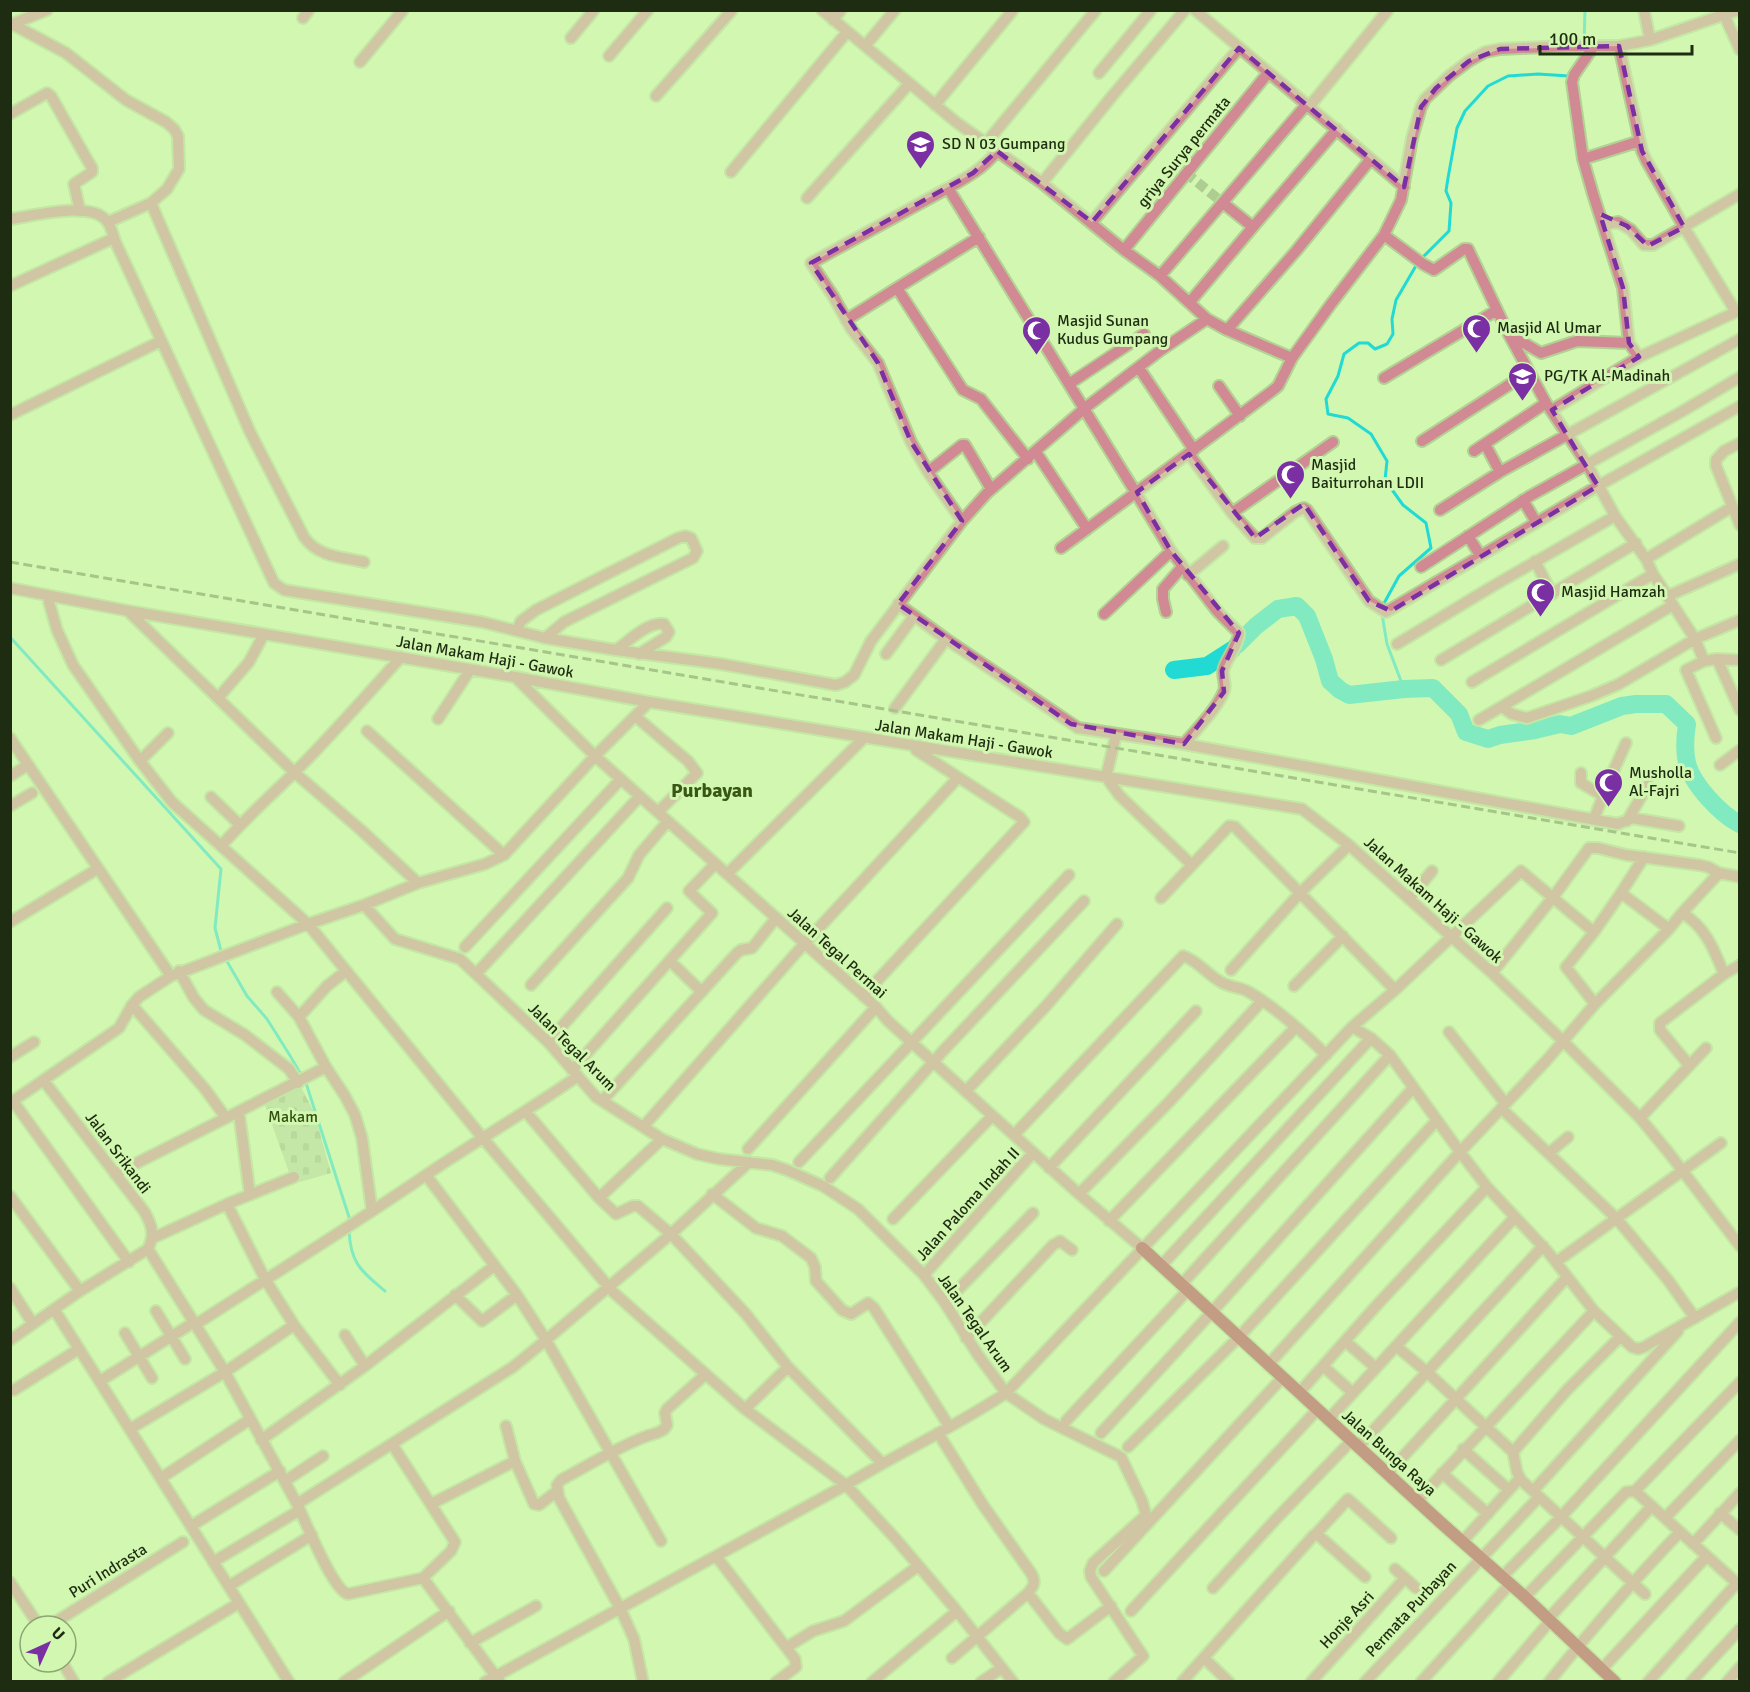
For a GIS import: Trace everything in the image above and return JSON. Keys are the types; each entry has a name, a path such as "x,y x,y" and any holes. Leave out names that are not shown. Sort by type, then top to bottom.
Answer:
{"main road":[{"name":"Jalan Bunga Raya","path":"1142,1248 1211,1314 1525,1597 1608,1677"}],"street":[{"path":"11,24 47,10"},
{"path":"360,62 403,10"},
{"path":"571,38 594,10"},
{"path":"609,56 648,10"},
{"path":"656,96 732,10"},
{"path":"822,10 935,105 1042,183 1124,250 1160,276 1207,319 1292,358"},
{"path":"833,20 841,10"},
{"path":"865,46 895,10"},
{"path":"935,105 1013,10"},
{"path":"986,143 1096,10"},
{"path":"1099,73 1151,10"},
{"path":"1042,183 1185,10"},
{"path":"1195,10 1404,187"},
{"path":"1160,276 1388,10"},
{"path":"1644,10 1650,40"},
{"path":"1061,548 1272,391 1292,358 1331,304 1384,236 1401,200 1418,118 1425,99 1469,61 1485,52 1500,49 1619,46 1650,40 1723,13 1738,10"},
{"path":"1723,13 1740,50"},
{"path":"11,24 66,53 126,100 166,122 178,136 179,169 167,189 151,203 108,222"},
{"path":"731,172 848,32"},
{"path":"1592,46 1572,82 1583,159 1623,288 1629,343 1639,357"},
{"path":"1474,451 1549,406 1639,357 1738,311 1684,227 1651,169 1640,141 1619,46"},
{"path":"1092,222 1239,48"},
{"name":"griya Surya permata","path":"1124,250 1268,74"},
{"path":"807,198 909,84"},
{"path":"10,114 47,93 51,96 93,168 91,173 74,184 80,211"},
{"path":"1190,302 1336,129"},
{"path":"1583,159 1640,141"},
{"path":"962,521 928,472 911,442 878,363 852,330 811,263 948,188 979,169 997,151"},
{"path":"1227,330 1296,251 1370,160"},
{"path":"948,188 1137,492 1171,552 1217,611 1238,630 1239,636 1222,671 1224,692 1184,744"},
{"path":"1603,225 1618,222 1631,230 1644,245 1648,246 1740,194"},
{"path":"151,203 250,432 304,537 312,548 319,552 364,562"},
{"path":"1223,203 1253,226"},
{"path":"10,219 80,211 95,213 108,222 161,341 274,583 278,587 291,593 482,622 545,638 639,654 721,664 836,685 854,675 871,641 898,604 962,521 991,489 1085,408 1161,350 1207,319"},
{"path":"1384,236 1418,261 1436,270 1464,249 1468,249 1529,372 1566,435 1587,464 1615,516 1636,543 1695,639 1704,661"},
{"path":"846,320 979,237"},
{"path":"10,286 114,238"},
{"path":"897,288 963,390 981,399 1032,455 1087,529"},
{"path":"1384,378 1497,310"},
{"path":"1508,333 1541,353 1577,341 1629,343"},
{"path":"1070,384 1144,334"},
{"path":"1440,510 1500,472 1740,339"},
{"path":"10,415 161,341"},
{"path":"1139,368 1191,452 1232,513 1250,534 1259,539 1295,512 1304,508 1308,510 1370,601 1386,612 1536,522 1740,406"},
{"path":"1422,441 1529,372"},
{"path":"1421,567 1523,500 1740,377"},
{"path":"1219,386 1240,416"},
{"path":"1232,513 1333,442"},
{"path":"1740,443 1724,451 1716,460 1740,525"},
{"path":"1485,444 1500,472"},
{"path":"928,472 965,445 991,489"},
{"path":"1523,500 1536,522"},
{"path":"1646,559 1732,507"},
{"path":"1397,644 1615,516"},
{"path":"517,630 525,617 536,610 678,538 685,536 691,538 697,551 693,558 564,622 545,638"},
{"path":"1468,536 1480,555"},
{"path":"1441,660 1636,543"},
{"path":"1166,612 1162,589 1223,546"},
{"path":"1104,614 1171,552"},
{"path":"1536,561 1552,594"},
{"path":"1479,720 1671,600 1740,564"},
{"path":"1472,682 1653,574"},
{"name":"Jalan Makam Haji - Gawok","path":"10,588 129,611 515,676 648,702 863,739 1296,807 1313,816 1349,845 1563,1041 1640,1118 1740,1246"},
{"path":"47,595 57,630 73,664 140,761 172,802 308,924 482,1137 610,1287 745,1409 846,1485 957,1611 1013,1682"},
{"path":"898,604 1071,724 1088,730 1184,744 1618,824 1632,818 1678,826"},
{"path":"129,611 294,772 362,830 418,883"},
{"path":"886,654 914,616"},
{"path":"1502,707 1512,714 1527,718 1591,696 1619,684 1695,639 1740,620"},
{"path":"616,650 652,625 664,624 669,632 666,637 639,654"},
{"path":"218,698 249,662 264,634"},
{"path":"895,708 946,639"},
{"path":"222,846 401,657"},
{"path":"1717,659 1740,710"},
{"path":"1716,738 1686,670 1704,661 1740,660"},
{"path":"438,719 470,670"},
{"name":"Jalan Tegal Permai","path":"515,676 595,756 876,1007 1049,1168 1142,1248"},
{"path":"129,1262 12,1102 119,1028 132,1005 144,993 175,974 418,883 484,864 504,855 648,702"},
{"path":"635,716 688,761 697,773 658,812"},
{"path":"367,731 504,855"},
{"path":"140,761 168,733"},
{"path":"1116,735 1106,777 1119,795 1191,864"},
{"path":"10,738 175,974 204,1010 245,1035 301,1081"},
{"path":"727,874 863,739"},
{"path":"1594,819 1626,743"},
{"path":"863,996 1024,822 1020,817 911,746"},
{"path":"1720,765 1740,750"},
{"path":"10,776 28,765"},
{"path":"1581,773 1581,784 1603,794"},
{"path":"465,947 621,779"},
{"path":"643,1127 804,944 954,783"},
{"path":"1627,821 1648,785"},
{"path":"10,806 32,793"},
{"path":"476,974 640,796"},
{"path":"211,798 240,825"},
{"path":"531,985 628,878 639,855 668,821"},
{"path":"1161,898 1225,828 1232,825 1395,990"},
{"path":"1231,970 1300,893 1349,845"},
{"path":"1491,973 1554,896 1588,848 1708,867 1719,873 1740,877"},
{"path":"1595,1005 1566,968 1594,932 1644,857"},
{"path":"100,1381 343,1231 482,1137 526,1112 575,1073 712,913 689,891 715,864"},
{"path":"10,922 94,871"},
{"path":"1409,899 1432,871"},
{"path":"485,1682 498,1678 846,1485 1006,1393 1352,1027 1395,990 1521,871 1554,896 1594,932"},
{"path":"1268,1365 1460,1152 1719,873"},
{"path":"799,1162 1069,875"},
{"path":"1620,893 1669,929"},
{"path":"830,1178 1084,901"},
{"name":"Jalan Tegal Arum","path":"364,905 395,939 405,944 457,957 548,1042 593,1094 662,1139 698,1154 772,1165 804,1176 844,1198 858,1209 924,1275 1006,1393 1044,1419 1123,1460 1146,1513 1143,1519 1091,1567 1091,1577 1111,1606"},
{"path":"548,1042 667,908"},
{"path":"1682,913 1693,919 1704,932 1724,974"},
{"path":"602,1101 739,951 752,948 776,918"},
{"path":"966,1091 1046,1006 1117,924"},
{"path":"1294,987 1342,936"},
{"path":"1014,1135 1180,958 1186,957 1221,983 1245,990 1262,1001 1326,1055"},
{"path":"670,961 702,992"},
{"path":"1689,1065 1658,1026 1662,1020 1724,974 1740,965"},
{"path":"299,1017 327,986 346,971"},
{"path":"277,992 299,1017 326,1067 351,1105 359,1124 372,1211"},
{"path":"1079,1194 1169,1102 1262,1001"},
{"path":"132,1005 205,1089 226,1118"},
{"path":"748,1149 876,1007"},
{"path":"1049,1168 1196,1011"},
{"path":"1352,1027 1371,1038 1390,1055 1487,1187 1543,1246 1594,1311 1632,1347 1638,1349 1739,1295"},
{"path":"1109,1221 1294,1028"},
{"path":"1449,1032 1503,1106 1616,1218 1668,1280 1695,1318"},
{"path":"1161,1266 1371,1038"},
{"path":"10,1057 34,1042"},
{"path":"1640,1118 1706,1048"},
{"path":"1066,1421 1390,1055"},
{"path":"115,1174 326,1067"},
{"name":"Jalan Srikandi","path":"44,1081 151,1223 153,1238"},
{"path":"1101,1433 1413,1088"},
{"path":"526,1112 599,1198 616,1214 638,1206 671,1234 745,1313 788,1367 882,1463"},
{"path":"239,1113 250,1195"},
{"path":"893,1219 992,1116"},
{"path":"1128,1447 1238,1338 1437,1120"},
{"path":"1549,1153 1568,1137"},
{"path":"599,1198 662,1139"},
{"path":"1556,1262 1721,1143"},
{"name":"Jalan Paloma Indah II","path":"924,1275 1034,1153"},
{"path":"213,1562 513,1367 610,1287 749,1162"},
{"path":"426,1175 517,1295 546,1340 662,1541"},
{"path":"10,1340 80,1291 148,1250 153,1238 227,1204 294,1177"},
{"path":"1299,1393 1487,1187"},
{"path":"712,1194 756,1228 782,1236 811,1258 815,1267 816,1281 846,1312 854,1313 865,1304 871,1305 949,1426"},
{"path":"10,1196 80,1291"},
{"path":"227,1204 265,1279 294,1324 340,1384"},
{"path":"945,1303 1033,1213"},
{"path":"1328,1420 1515,1217"},
{"path":"966,1338 1053,1245 1062,1241 1072,1250"},
{"path":"1214,1588 1276,1519 1427,1372 1543,1246"},
{"path":"148,1250 192,1325 225,1372 249,1420 283,1476 331,1575 345,1594 423,1578 451,1551 454,1545 454,1539 392,1444"},
{"path":"261,1440 365,1366 494,1266"},
{"path":"1388,1474 1567,1277"},
{"path":"10,1288 33,1323"},
{"path":"455,1295 482,1321 517,1295"},
{"path":"54,1309 289,1682"},
{"path":"156,1311 185,1359"},
{"path":"1417,1501 1484,1426 1594,1311"},
{"path":"1420,1682 1561,1517 1740,1322"},
{"path":"130,1429 225,1372 294,1324"},
{"name":"Permata Purbayan","path":"1365,1682 1480,1558 1684,1324"},
{"path":"125,1333 152,1378"},
{"path":"345,1335 365,1366"},
{"path":"1514,1452 1568,1390 1620,1337"},
{"path":"1345,1341 1376,1368"},
{"path":"1396,1346 1514,1452 1520,1479 1645,1594"},
{"path":"14,1390 80,1349"},
{"path":"1323,1366 1353,1393"},
{"path":"745,1409 788,1367"},
{"path":"643,1682 634,1639 557,1491 557,1485 561,1480 612,1453 663,1431 667,1425 665,1413 667,1409 706,1374"},
{"path":"1104,1571 1282,1378"},
{"path":"1525,1597 1626,1492 1635,1491 1740,1382"},
{"path":"1131,1611 1317,1410"},
{"path":"161,1478 249,1420"},
{"path":"506,1426 515,1461 535,1505 539,1505 557,1491"},
{"path":"938,1433 983,1505 1031,1573 1034,1584 1028,1593 952,1658"},
{"path":"1665,1518 1740,1440"},
{"path":"1463,1449 1509,1490"},
{"path":"191,1526 323,1456"},
{"path":"431,1504 515,1461"},
{"path":"1442,1473 1488,1514"},
{"path":"1462,1542 1520,1479"},
{"path":"1635,1491 1738,1584 1648,1682"},
{"path":"1693,1544 1740,1493"},
{"path":"1182,1682 1348,1498 1391,1538"},
{"path":"1498,1682 1604,1557 1652,1506"},
{"path":"1720,1513 1740,1530"},
{"path":"1549,1682 1577,1645 1632,1582 1680,1532"},
{"path":"1315,1534 1365,1577"},
{"path":"228,1586 312,1535"},
{"name":"Puri Indrasta","path":"68,1614 183,1542"},
{"path":"716,1556 787,1647 796,1665 776,1682"},
{"path":"1608,1677 1706,1557"},
{"path":"787,1647 813,1631 844,1621 918,1566"},
{"path":"1395,1569 1416,1588"},
{"path":"423,1578 498,1678"},
{"name":"Honje Asri","path":"1311,1682 1405,1578"},
{"path":"10,1581 31,1614"},
{"path":"1028,1593 1059,1634 1067,1639 1111,1606 1143,1656 1114,1682"},
{"path":"108,1682 239,1603"},
{"path":"470,1642 536,1606"},
{"path":"344,1682 449,1611"},
{"path":"872,1682 957,1611"},
{"path":"1691,1682 1740,1629"},
{"path":"1204,1658 1228,1682"},
{"path":"1727,1682 1740,1667"},
{"path":"981,1682 1002,1668"}],"highlighted area":[{"path":"1619,46 1642,151 1684,227 1648,246 1627,226 1600,214 1623,288 1629,343 1639,357 1552,410 1598,486 1391,611 1369,601 1304,504 1255,538 1189,454 1137,492 1171,551 1239,633 1222,671 1224,692 1184,744 1071,724 898,604 962,521 911,442 878,363 811,263 973,173 997,151 1092,222 1239,48 1404,187 1421,107 1436,88 1469,61 1500,49"}],"green space":[{"name":"Makam","path":"301,1087 314,1112 331,1173 300,1182 296,1174 290,1175 265,1105"}],"waterway":[{"path":"1584,45 1585,10"},
{"path":"1421,259 1449,231 1451,203 1446,191 1457,128 1465,111 1488,86 1508,76 1538,74 1569,76 1571,73"},
{"path":"1382,607 1399,576 1431,548 1426,523 1403,505 1385,480 1387,461 1371,434 1348,418 1328,414 1326,399 1338,376 1344,354 1359,343 1368,343 1375,349 1387,344 1393,334 1392,319 1396,300 1417,264"},
{"path":"1237,645 1278,609 1297,606 1307,616 1330,681 1340,690 1349,695 1433,688 1459,714 1466,732 1488,739 1560,724 1571,726 1622,706 1666,704 1687,724 1686,758 1695,780 1724,814 1740,824"},
{"path":"1382,614 1387,644 1404,689"},
{"path":"10,637 221,869 215,928 221,951 247,996 267,1019 306,1083 349,1222"},
{"path":"1174,670 1207,666 1232,650"},
{"path":"349,1229 352,1250 358,1265 385,1291"}],"tunnel":[{"path":"1186,173 1223,203"}],"railway":[{"path":"10,562 1740,853"}],"place":[{"name":"SD N 03 Gumpang","path":"921,170"},
{"name":"Masjid Al Umar","path":"1476,354"},
{"name":"Masjid Sunan Kudus Gumpang","path":"1036,356"},
{"name":"PG/TK Al-Madinah","path":"1523,402"},
{"name":"Masjid Baiturrohan LDII","path":"1290,500"},
{"name":"Masjid Hamzah","path":"1540,618"},
{"name":"Musholla Al-Fajri","path":"1608,808"}],"district":[{"name":"Purbayan","path":"712,790"}]}
